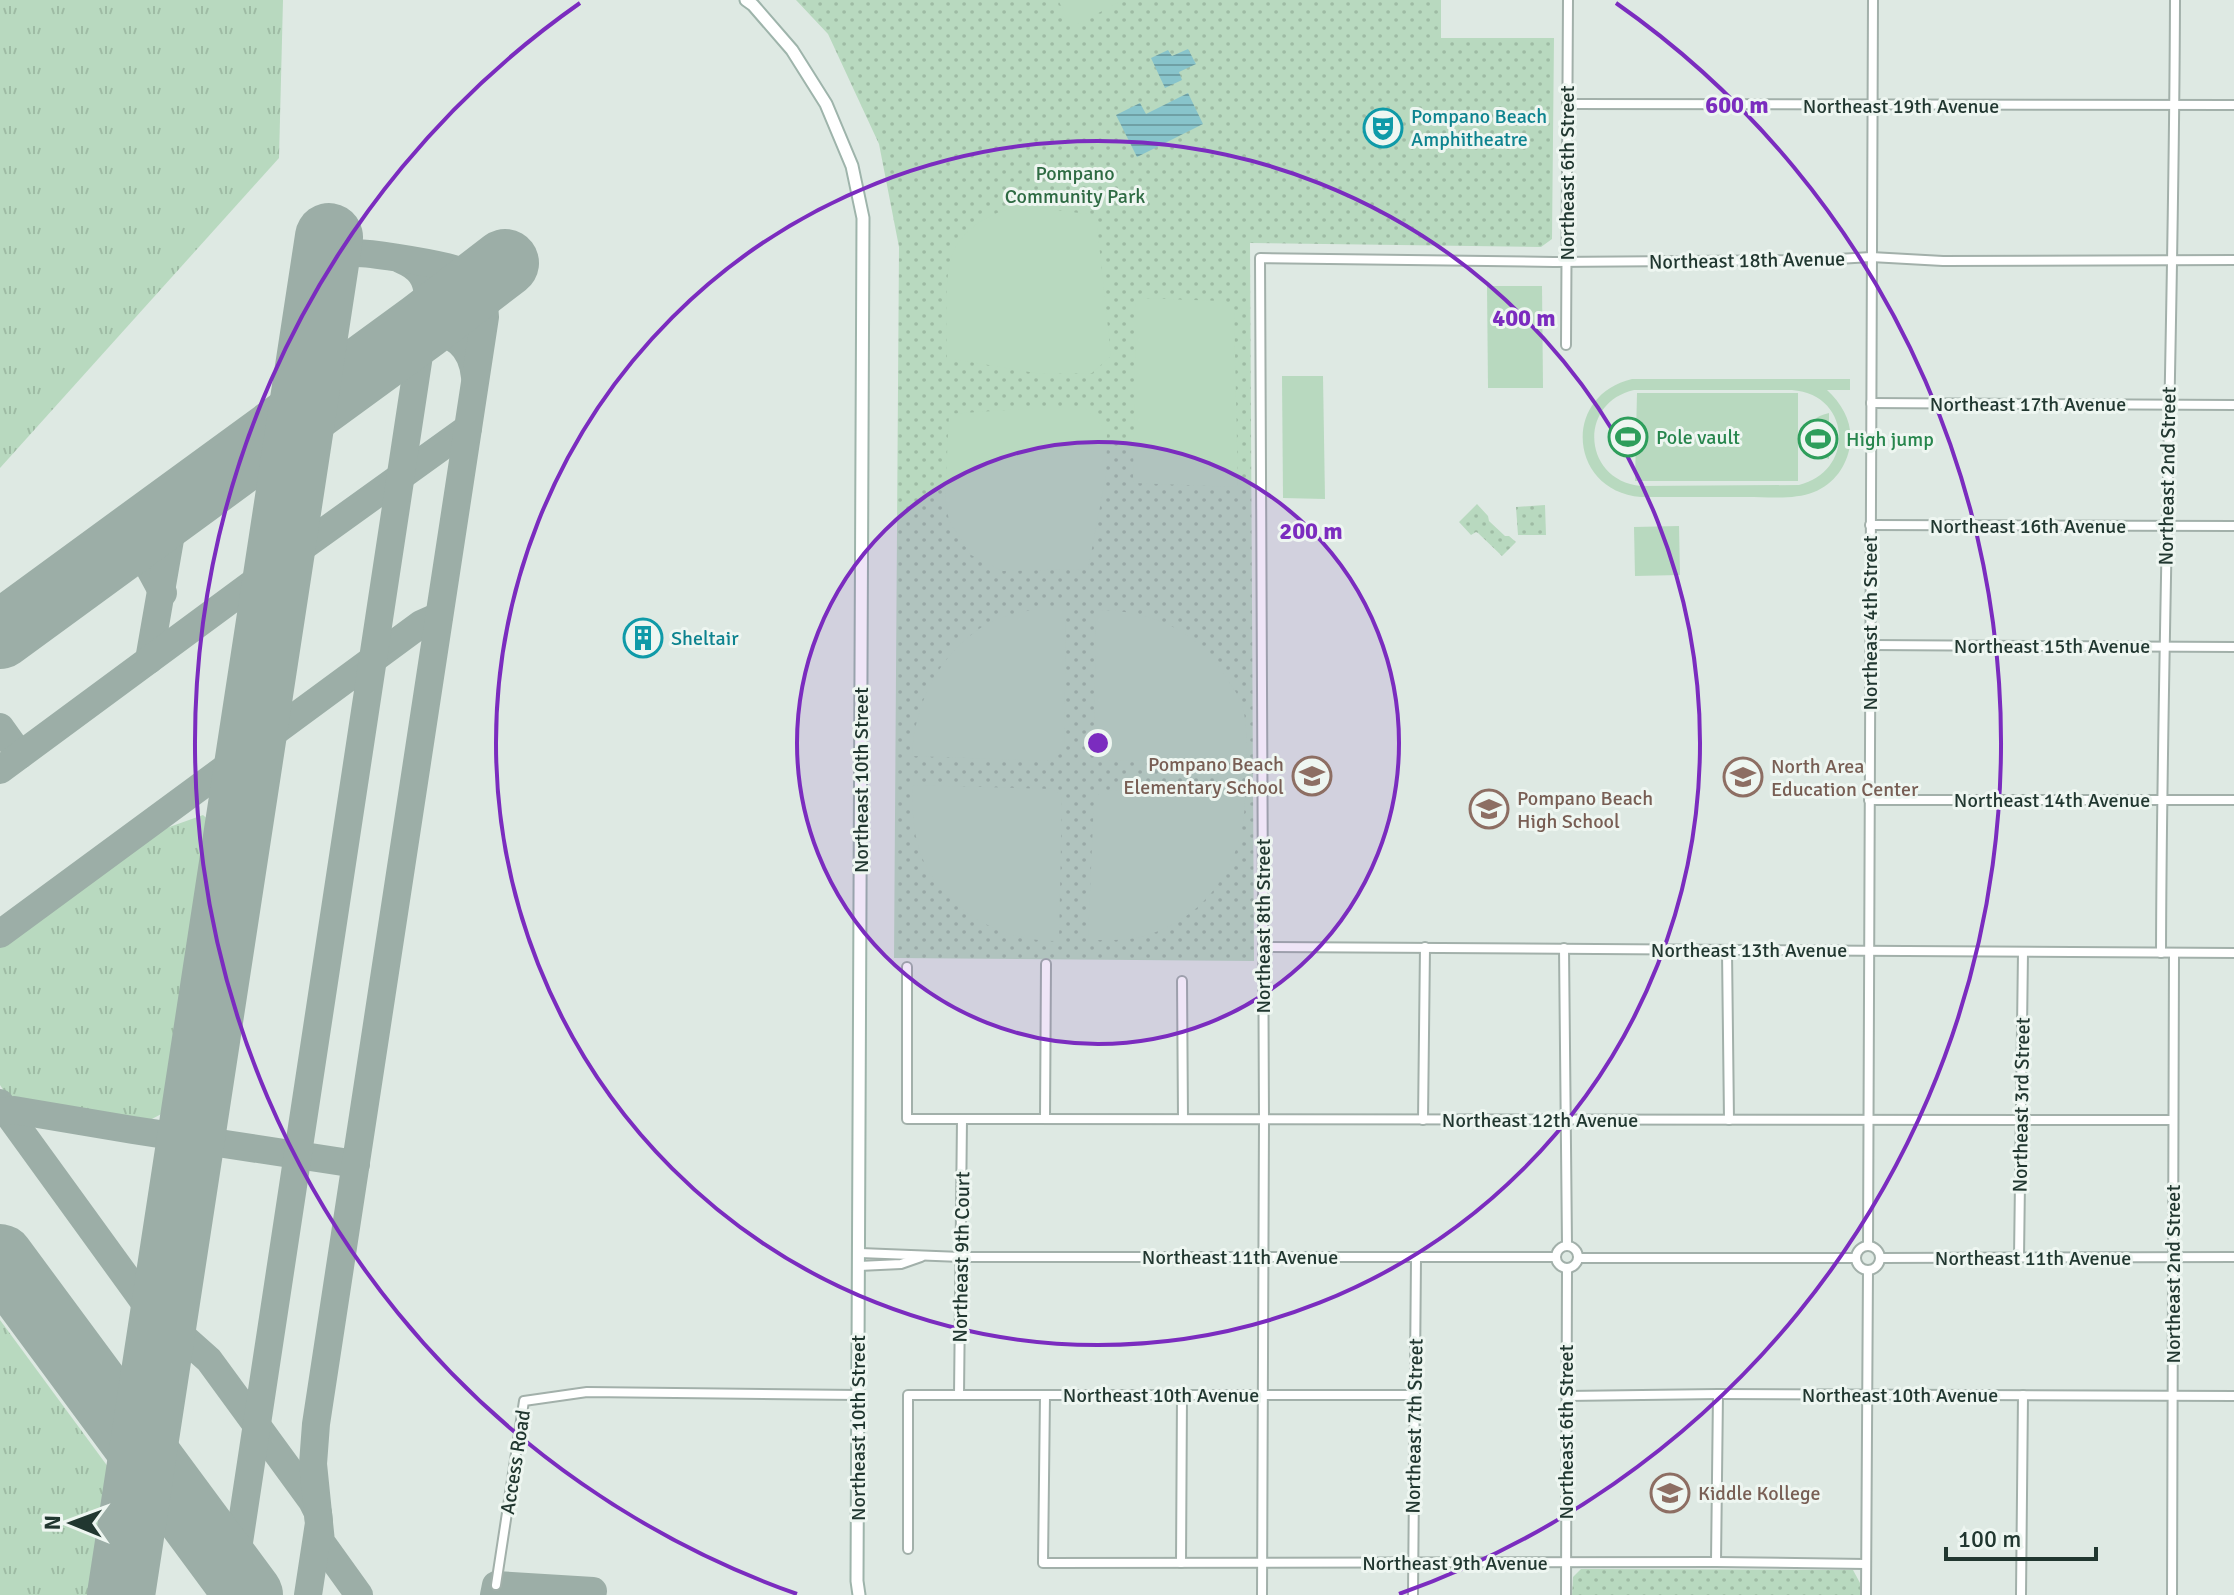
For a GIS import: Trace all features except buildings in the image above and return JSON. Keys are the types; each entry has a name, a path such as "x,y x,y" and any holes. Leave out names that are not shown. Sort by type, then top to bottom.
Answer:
{"street":[{"name":"Northeast 10th Street","path":"746,0 792,50 826,104 852,166 863,218 859,1595"},
{"name":"Northeast 6th Street","path":"1566,345 1568,0"},
{"name":"Northeast 4th Street","path":"1868,1246 1873,0"},
{"name":"Northeast 2nd Street","path":"2161,953 2168,405 2174,260 2175,0"},
{"name":"Northeast 19th Avenue","path":"1567,104 2234,105"},
{"name":"Northeast 18th Avenue","path":"1260,258 1567,262 1871,257 1943,261 2234,260"},
{"name":"Northeast 8th Street","path":"1260,258 1264,947 1262,1595"},
{"name":"Northeast 17th Avenue","path":"1871,403 2234,405"},
{"name":"Northeast 16th Avenue","path":"1870,525 2234,526"},
{"name":"Northeast 15th Avenue","path":"1870,645 2234,647"},
{"name":"Northeast 14th Avenue","path":"1869,800 2234,800"},
{"name":"Northeast 13th Avenue","path":"1264,947 2234,953"},
{"path":"1423,1120 1425,947"},
{"path":"1564,948 1567,1245"},
{"path":"1727,951 1729,1120"},
{"name":"Northeast 3rd Street","path":"2019,1258 2023,952"},
{"name":"Northeast 2nd Street","path":"2172,1595 2174,953"},
{"path":"1045,1119 1046,964"},
{"name":"Northeast 12th Avenue","path":"907,967 907,1119 2173,1120"},
{"path":"1182,981 1183,1119"},
{"name":"Northeast 9th Court","path":"959,1395 962,1119"},
{"path":"1567,1245 1576,1249 1578,1258 1576,1264 1567,1268 1560,1266 1556,1257 1558,1249 1567,1245"},
{"path":"1868,1246 1876,1248 1881,1258 1877,1266 1868,1270 1860,1267 1856,1258 1860,1249 1868,1246"},
{"name":"Northeast 11th Avenue","path":"860,1253 961,1257 1556,1257"},
{"name":"Northeast 11th Avenue","path":"859,1266 901,1264 925,1255"},
{"name":"Northeast 11th Avenue","path":"1881,1258 2234,1257"},
{"name":"Northeast 7th Street","path":"1413,1595 1416,1258"},
{"path":"1578,1258 1856,1258"},
{"name":"Northeast 6th Street","path":"1566,1595 1567,1268"},
{"path":"1866,1595 1868,1270"},
{"name":"Access Road","path":"496,1585 524,1401 587,1392 858,1395"},
{"path":"1716,1562 1718,1394"},
{"name":"Northeast 10th Avenue","path":"908,1549 908,1395 1415,1395"},
{"name":"Northeast 9th Avenue","path":"1045,1395 1043,1563 1866,1564"},
{"path":"1181,1563 1182,1395"},
{"path":"2021,1595 2023,1395"},
{"name":"Northeast 10th Avenue","path":"1566,1396 2234,1396"}],"green space":[{"path":"0,0 283,0 279,158 0,468"},
{"name":"Pompano Community Park","path":"796,0 1441,0 1441,38 1554,38 1552,239 1541,247 1250,243 1254,961 894,958 899,247 879,144 828,34"},
{"path":"1058,0 1123,0 1072,27"},
{"path":"1021,206 1096,215 1111,356 1092,373 1041,374 947,358 947,286 954,250 982,220"},
{"path":"1487,286 1542,286 1543,388 1488,388"},
{"path":"1136,298 1222,301 1234,309 1238,487 1133,483"},
{"path":"1282,376 1323,376 1325,499 1283,498"},
{"path":"1632,379 1850,379 1850,390 1827,390 1842,408 1848,422 1851,437 1848,453 1843,467 1828,484 1798,496 1641,497 1617,491 1599,478 1588,462 1583,442 1585,422 1593,404 1609,389","holes":["1634,390 1792,390 1812,395 1826,405 1835,418 1839,434 1837,450 1830,465 1817,477 1799,485 1641,486 1622,481 1607,471 1598,457 1594,441 1596,425 1603,410 1616,398"]},
{"path":"1637,393 1798,393 1798,481 1635,481"},
{"path":"1085,408 1107,431 1106,476 1088,569 1002,571 971,555 949,521 945,497 949,414"},
{"name":"High jump","path":"1829,413 1829,459 1813,449 1807,435 1812,422"},
{"path":"1477,504 1489,521 1516,542 1502,556 1478,533 1471,535 1459,522"},
{"path":"1545,505 1546,535 1518,535 1516,507"},
{"path":"1679,526 1680,575 1635,576 1634,527"},
{"path":"1031,610 1066,610 1064,750 1052,761 912,756 923,701 951,654 985,625"},
{"path":"1096,610 1154,619 1172,626 1202,648 1234,689 1243,707 1246,762 1104,760 1094,750"},
{"path":"913,785 1053,789 1062,796 1059,941 1020,937 1002,931 967,913 952,901 928,870 919,850 913,818"},
{"path":"1245,790 1244,815 1232,861 1206,899 1168,927 1144,936 1088,940 1094,799 1102,791"},
{"path":"203,815 213,824 167,1111 150,1120 22,1101 6,1094 0,1085 0,947 74,889 161,830"},
{"path":"0,1320 114,1475 93,1595 0,1595"},
{"path":"1581,1569 1853,1570 1860,1583 1860,1595 1572,1595 1573,1577"}],"water":[{"path":"1188,49 1196,64 1179,72 1182,80 1165,88 1151,58 1168,50 1172,56"},
{"path":"1188,93 1203,124 1137,157 1116,115 1140,103 1146,114"}],"taxiway":[{"path":"308,1595 319,1523 313,1464 316,1424 485,317 482,296 474,281 447,267 355,253 339,258 322,281"},
{"path":"231,1595 428,296 421,274 402,260"},
{"path":"423,326 459,342 470,356 475,377"},
{"path":"0,770 468,428"},
{"path":"149,660 176,505"},
{"path":"110,554 143,556 163,593"},
{"path":"0,934 421,624 439,616"},
{"path":"0,727 20,755"},
{"path":"0,1103 145,1303 209,1360 312,1501 318,1513 321,1542 359,1595"},
{"path":"0,1112 14,1110 356,1164"},
{"path":"494,1595 496,1585 593,1591"}],"runway":[{"path":"121,1595 329,237"},
{"path":"0,635 505,263"},
{"path":"0,1258 249,1595"}],"place":[{"name":"Pompano Beach Amphitheatre","path":"1383,128"},
{"name":"Pole vault","path":"1628,437"},
{"name":"High jump","path":"1818,439"},
{"name":"Sheltair","path":"643,638"},
{"name":"Pompano Beach Elementary School","path":"1312,776"},
{"name":"North Area Education Center","path":"1743,777"},
{"name":"Pompano Beach High School","path":"1489,809"},
{"name":"Kiddle Kollege","path":"1670,1493"}]}
